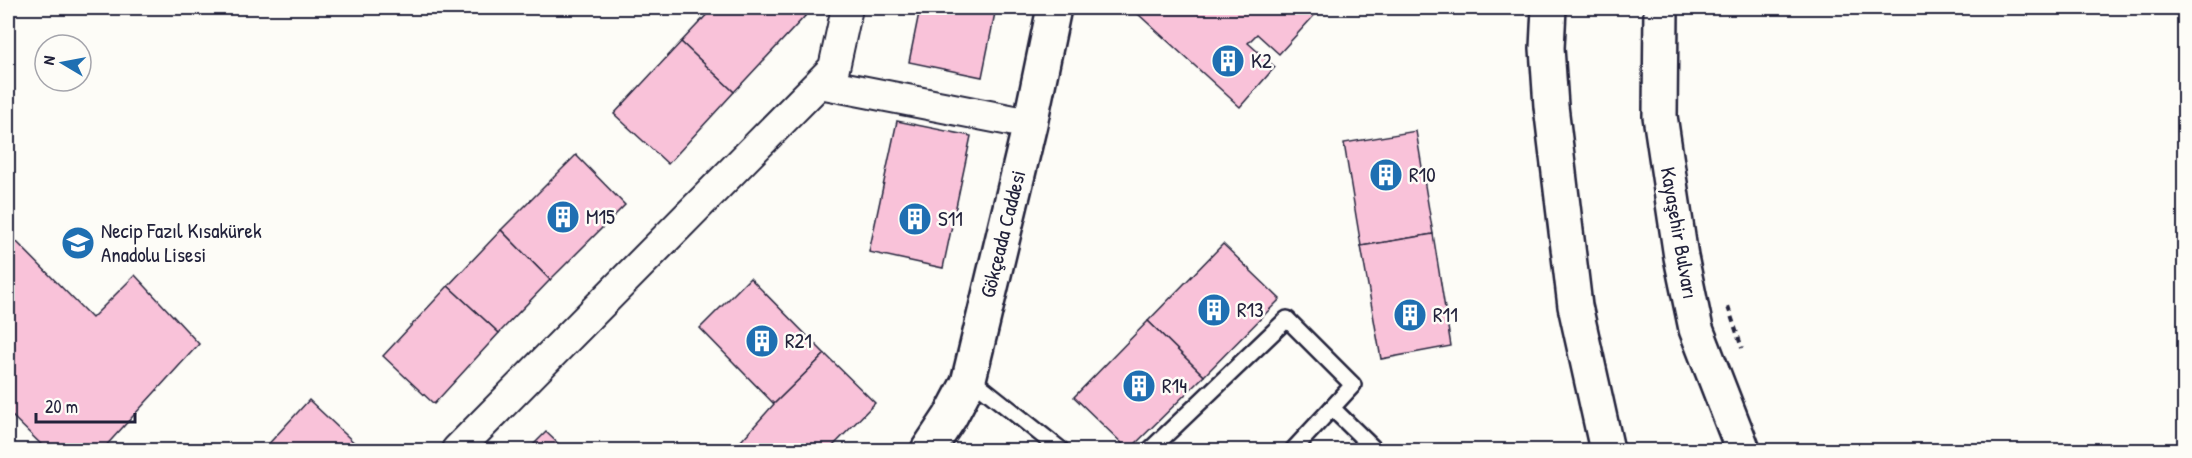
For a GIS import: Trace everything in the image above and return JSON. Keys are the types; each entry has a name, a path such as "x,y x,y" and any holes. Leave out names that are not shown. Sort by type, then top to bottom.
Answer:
{"main road":[{"name":"Gökçeada Caddesi","path":"928,450 950,417 969,377 1030,124 1054,8"},
{"path":"1534,8 1548,48"},
{"path":"1549,8 1548,48 1551,106 1575,306 1607,450"},
{"name":"Kayaşehir Bulvarı","path":"1661,8 1660,116 1681,257 1696,329 1743,450"},
{"path":"1596,450 1598,403"}],"street":[{"path":"458,450 834,68 847,8"},
{"path":"820,83 1030,124"}],"lane":[{"path":"1150,450 1287,319 1353,385 1293,450"},
{"path":"969,377 1061,450"},
{"path":"1332,408 1376,450"}],"path":[{"path":"1724,297 1743,349"}],"building":[{"path":"713,8 800,8 807,14 734,92 681,42"},
{"path":"920,8 996,8 982,77 909,62"},
{"name":"K2","path":"1144,8 1321,8 1279,54 1257,34 1248,43 1275,67 1240,107 1138,14"},
{"path":"681,42 734,92 668,164 614,114"},
{"name":"S11","path":"897,121 971,136 943,268 869,252"},
{"name":"R10","path":"1416,131 1433,234 1361,246 1344,143"},
{"name":"M15","path":"576,155 625,205 550,280 501,230"},
{"path":"501,230 550,280 499,333 448,286"},
{"path":"8,233 92,318 135,275 199,344 102,450 47,450 8,412"},
{"name":"R11","path":"1433,234 1451,346 1381,359 1361,246"},
{"name":"R13","path":"1223,244 1280,299 1204,376 1148,321"},
{"name":"R21","path":"750,278 825,354 774,404 700,328"},
{"path":"448,286 499,333 434,404 383,356"},
{"name":"R14","path":"1148,321 1204,376 1129,450 1074,397"},
{"path":"825,354 875,403 829,450 733,450 774,404"},
{"path":"309,400 362,450 263,450"},
{"path":"546,432 565,450 528,450"}],"place":[{"name":"K2","path":"1228,61"},
{"name":"R10","path":"1386,175"},
{"name":"M15","path":"563,217"},
{"name":"S11","path":"915,219"},
{"name":"Necip Fazıl Kısakürek Anadolu Lisesi","path":"78,243"},
{"name":"R13","path":"1214,310"},
{"name":"R11","path":"1410,315"},
{"name":"R21","path":"762,341"},
{"name":"R14","path":"1139,386"}]}
